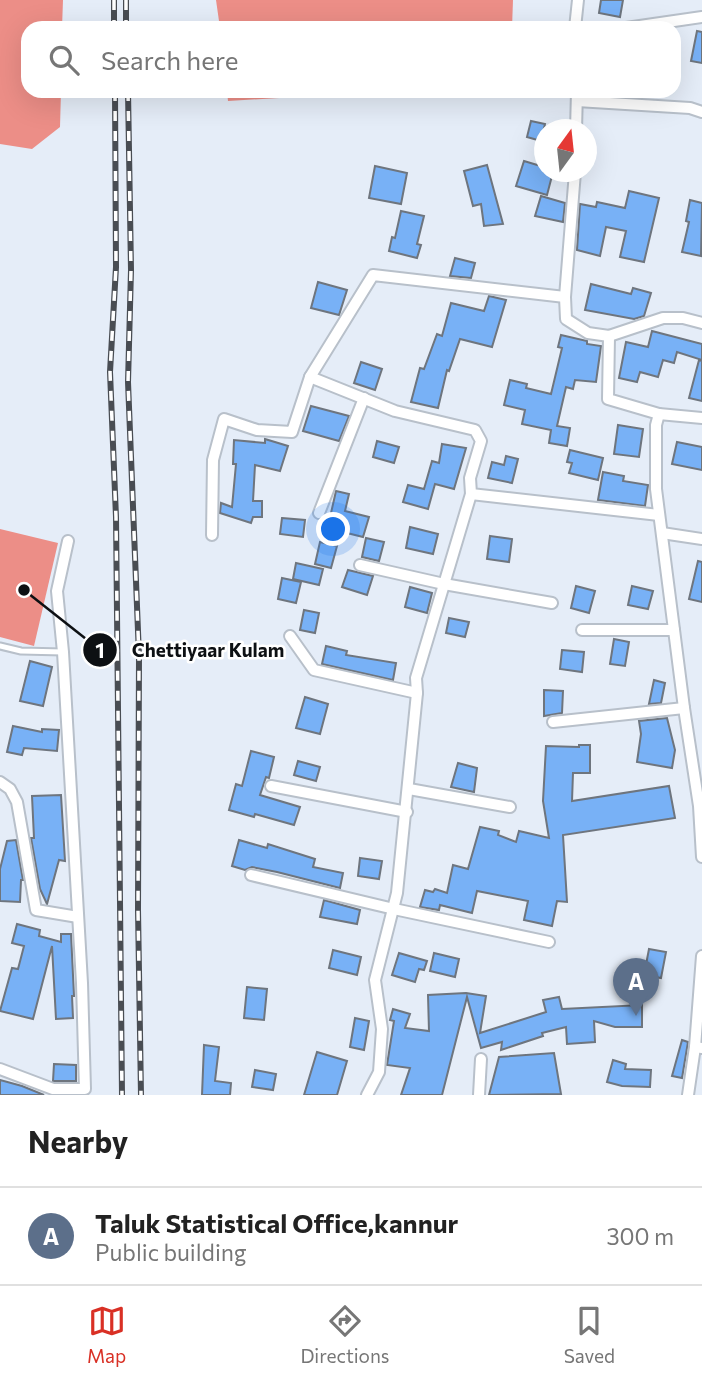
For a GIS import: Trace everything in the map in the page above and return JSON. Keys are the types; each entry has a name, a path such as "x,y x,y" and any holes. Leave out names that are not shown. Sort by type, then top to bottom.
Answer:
{"street":[{"path":"576,21 578,0"},
{"path":"674,21 702,17"},
{"path":"576,119 577,98"},
{"path":"596,98 690,108 702,112"},
{"path":"574,182 565,297 566,319 588,333 609,336 663,318 683,318 702,323"},
{"path":"212,535 213,460 224,419 257,430 292,432 310,377 373,275 565,297"},
{"path":"609,336 608,399 660,414 702,418"},
{"path":"310,377 395,411 475,430 481,441 470,478 471,494 416,678 407,812 394,909 375,980 382,1029 379,1072 368,1095"},
{"path":"319,513 363,398"},
{"path":"660,414 656,425 659,515 684,708 701,806 702,857"},
{"path":"471,494 659,515"},
{"path":"662,533 702,539"},
{"path":"0,1069 53,1092 85,1089 78,918 57,591 68,541"},
{"path":"360,565 444,584 552,603"},
{"path":"582,630 674,630"},
{"path":"290,636 314,670 417,693"},
{"path":"553,722 684,708"},
{"path":"0,782 10,789 17,802 36,910 78,918"},
{"path":"271,786 407,812"},
{"path":"409,789 510,807"},
{"path":"251,875 549,942"},
{"path":"688,1095 698,1047 702,956"},
{"path":"479,1095 481,1059"}],"lane":[{"path":"0,646 21,651 63,652"}],"shaded area":[{"path":"0,0 63,0 62,21 21,21 21,98 61,98 60,127 32,149 0,144"},
{"path":"216,0 513,0 512,21 219,21"},
{"path":"228,98 279,98 228,101"},
{"path":"0,529 58,543 34,646 0,637"}],"building":[{"path":"601,0 623,0 620,17 599,13"},
{"path":"697,31 702,32 702,63 691,61"},
{"path":"531,121 534,122 534,139 527,137"},
{"path":"524,161 534,164 534,182 550,182 547,195 516,186"},
{"path":"487,165 503,224 484,226 481,204 473,206 464,171"},
{"path":"375,166 407,173 401,204 369,198"},
{"path":"629,191 659,198 644,262 620,257 626,231 606,227 600,256 577,250 580,204 596,207 597,202 625,208"},
{"path":"541,196 565,203 563,222 535,216"},
{"path":"690,200 702,203 701,256 682,252 689,222 686,221"},
{"path":"401,211 424,216 417,244 421,245 417,258 389,251"},
{"path":"455,258 475,263 471,278 450,276"},
{"path":"318,282 347,290 339,315 311,308"},
{"path":"591,284 631,294 633,288 651,293 644,316 634,319 585,310"},
{"path":"489,296 506,300 492,347 460,339 449,371 447,370 438,408 411,402 420,368 424,369 437,334 442,336 451,303 484,311"},
{"path":"652,331 702,344 702,360 677,352 674,363 663,360 658,377 640,372 637,382 619,378 626,342 648,347"},
{"path":"561,335 601,346 596,382 575,380 573,389 566,387 557,426 570,428 567,446 549,443 551,430 522,424 525,410 504,405 510,380 527,384 526,388 551,394 562,348 558,347"},
{"path":"699,360 702,361 702,401 689,398"},
{"path":"361,362 382,369 375,390 354,383"},
{"path":"311,406 349,416 339,441 303,431"},
{"path":"618,425 643,429 639,457 614,454"},
{"path":"265,439 288,446 280,471 255,465 253,501 262,501 262,517 253,517 251,523 220,513 221,503 232,507 236,464 233,464 234,440 265,443"},
{"path":"377,441 399,447 394,463 373,457"},
{"path":"677,442 702,447 702,470 672,464"},
{"path":"442,444 466,448 454,489 435,484 428,509 403,502 408,485 424,489 432,461 439,463"},
{"path":"570,450 603,458 598,480 569,473 572,463 567,462"},
{"path":"506,456 518,459 512,483 488,478 492,462 504,465"},
{"path":"603,472 624,476 623,481 648,485 645,506 598,500"},
{"path":"336,491 349,494 345,511 369,517 363,537 335,530 339,515 331,513"},
{"path":"282,518 305,520 303,537 280,534"},
{"path":"410,527 438,534 433,554 406,548"},
{"path":"490,536 512,539 509,562 487,559"},
{"path":"366,538 384,542 379,561 362,557"},
{"path":"320,542 337,546 331,568 315,564"},
{"path":"698,561 702,562 702,602 689,599"},
{"path":"296,563 323,569 319,585 293,579"},
{"path":"348,570 373,576 367,595 342,587"},
{"path":"282,578 301,582 296,603 278,599"},
{"path":"576,586 595,591 589,613 571,608"},
{"path":"632,586 653,591 648,609 628,605"},
{"path":"410,587 432,593 427,613 405,607"},
{"path":"304,610 319,613 315,633 300,630"},
{"path":"449,618 469,622 465,637 446,633"},
{"path":"614,639 629,642 625,666 610,664"},
{"path":"326,646 347,651 346,655 396,663 393,680 322,664"},
{"path":"562,650 584,652 582,672 560,669"},
{"path":"30,661 52,667 43,706 20,701"},
{"path":"654,680 665,683 661,703 649,704"},
{"path":"544,690 563,691 562,713 544,716"},
{"path":"305,697 328,704 320,734 296,728"},
{"path":"667,718 675,750 672,768 637,762 641,734 639,721"},
{"path":"13,726 42,732 42,729 59,730 57,751 24,748 22,755 7,752"},
{"path":"590,745 590,773 573,773 572,801 669,786 675,818 563,835 567,902 557,901 552,926 524,920 528,901 477,891 472,913 440,905 439,910 420,907 425,890 433,892 435,889 447,893 453,865 468,869 480,827 499,831 498,835 516,842 519,831 549,838 543,801 546,746"},
{"path":"251,751 274,757 269,778 266,777 260,795 300,807 294,825 229,810 236,784 242,786"},
{"path":"298,761 320,767 316,781 294,775"},
{"path":"458,763 477,768 474,792 451,787"},
{"path":"61,795 65,861 59,860 47,904 40,889 31,838 34,838 32,796"},
{"path":"16,840 23,880 20,902 0,901 0,869 7,841"},
{"path":"239,840 267,848 268,844 315,859 313,867 343,873 340,888 277,872 252,867 245,870 232,866"},
{"path":"360,858 382,861 379,879 358,876"},
{"path":"324,900 360,910 357,924 320,917"},
{"path":"17,924 40,930 39,936 61,942 61,934 71,934 73,1018 56,1019 52,946 33,1019 0,1011 12,968 18,969 24,946 12,943"},
{"path":"649,949 666,952 661,978 644,975"},
{"path":"333,950 361,957 357,975 329,968"},
{"path":"399,953 427,961 424,970 419,969 415,982 392,975"},
{"path":"434,953 459,959 455,977 430,971"},
{"path":"247,987 267,989 264,1020 244,1018"},
{"path":"466,993 486,996 480,1033 546,1012 543,1000 559,997 562,1009 642,1005 642,1027 615,1027 594,1021 595,1042 567,1044 566,1027 542,1033 543,1036 501,1050 502,1042 481,1048 467,997 442,1095 401,1095 410,1068 387,1065 394,1021 390,1020 393,1009 410,1014 405,1028 429,1031 428,995"},
{"path":"355,1018 369,1021 364,1050 350,1047"},
{"path":"682,1040 688,1042 682,1078 672,1076"},
{"path":"204,1045 219,1047 215,1081 231,1083 230,1095 202,1095"},
{"path":"317,1052 347,1061 337,1095 304,1095"},
{"path":"554,1053 561,1094 489,1095 499,1057"},
{"path":"613,1060 626,1064 625,1069 651,1070 650,1087 622,1086 607,1082"},
{"path":"54,1064 76,1065 76,1081 53,1081"},
{"path":"255,1070 276,1074 273,1090 252,1087"},
{"path":"0,1080 22,1086 44,1095 0,1095"}],"railway":[{"path":"114,0 114,21"},
{"path":"126,0 126,21"},
{"path":"115,98 116,267 110,372 116,517 122,1095"},
{"path":"128,98 131,270 128,382 139,656 138,910 141,1095"}],"place":[{"name":"Chettiyaar Kulam","path":"24,590"},
{"name":"Taluk Statistical Office,kannur","path":"636,1016"}]}
